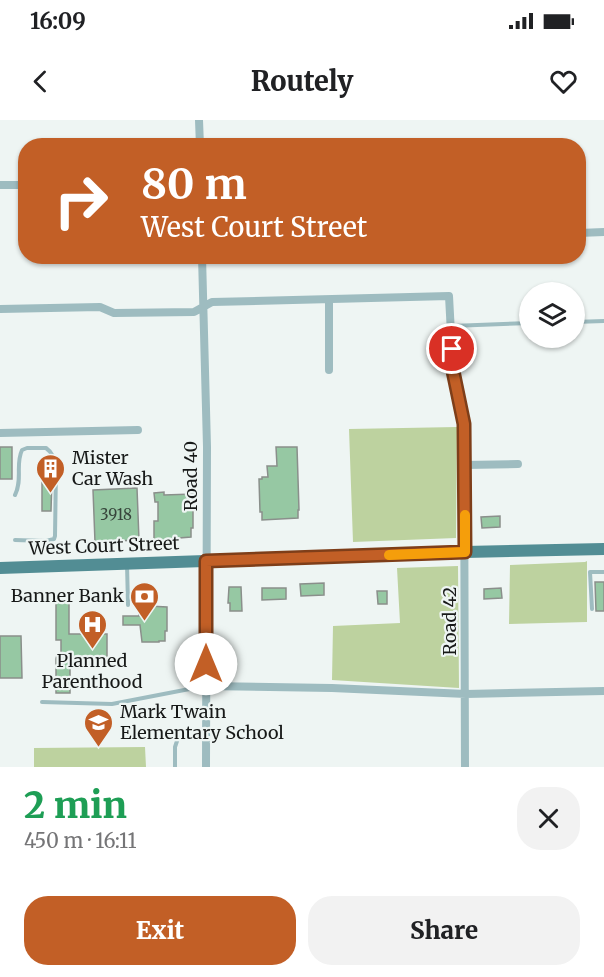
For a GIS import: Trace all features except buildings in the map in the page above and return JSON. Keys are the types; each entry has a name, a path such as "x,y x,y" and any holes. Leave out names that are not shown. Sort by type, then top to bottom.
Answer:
{"main road":[{"name":"West Court Street","path":"0,568 604,549"}],"street":[{"path":"199,120 200,138"},
{"path":"0,185 18,185"},
{"path":"586,233 604,232"},
{"name":"Road 40","path":"202,264 207,447 206,767"},
{"name":"Road 42","path":"329,300 449,296 453,371 464,424 465,767"},
{"path":"0,309 100,307 114,313 194,312 212,302 329,300 329,370"},
{"path":"0,433 138,430"},
{"path":"465,465 518,464"},
{"path":"206,686 332,688 466,694 604,691"}],"lane":[{"path":"585,322 604,321"},
{"path":"451,326 519,323"},
{"path":"15,495 19,487 19,458 22,450 40,447 49,450 55,459 56,468 54,539 15,540"},
{"path":"127,564 128,604"},
{"path":"592,609 590,572 604,572"},
{"path":"42,702 112,704 206,686"},
{"path":"176,767 176,743 178,738 187,734"}],"green space":[{"path":"457,427 456,538 353,542 349,429"},
{"path":"587,561 587,622 509,624 510,565"},
{"path":"458,566 459,688 332,680 333,626 400,623 397,568"},
{"path":"145,747 146,767 34,767 34,748"}],"slow traffic":[{"path":"389,555 465,552 465,515"}],"place":[{"name":"Mister Car Wash","path":"51,494"},
{"name":"Banner Bank","path":"145,622"},
{"name":"Planned Parenthood","path":"92,650"},
{"name":"Mark Twain Elementary School","path":"99,748"}],"route":[{"path":"206,664 206,561 465,552 464,424 453,371 452,349"}]}
